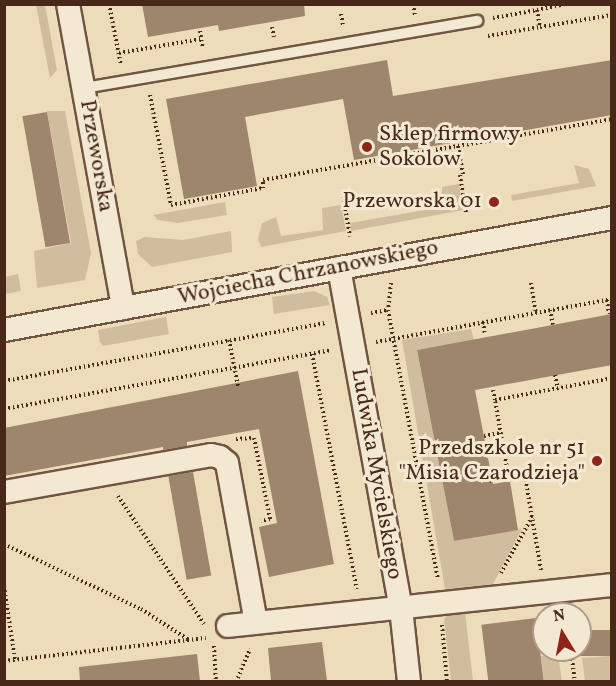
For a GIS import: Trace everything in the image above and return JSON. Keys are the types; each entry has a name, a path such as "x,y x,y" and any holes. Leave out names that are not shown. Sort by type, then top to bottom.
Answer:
{"street":[{"name":"Przeworska","path":"68,4 123,308"},
{"name":"Wojciecha Chrzanowskiego","path":"4,330 612,218"},
{"name":"Ludwika Mycielskiego","path":"339,268 401,608 409,681"},
{"path":"4,492 211,455 224,459 256,622"},
{"path":"220,631 256,622 612,585"}],"lane":[{"path":"84,88 477,21"}],"path":[{"path":"108,4 125,81"},
{"path":"477,21 566,4"},
{"path":"537,10 540,27 612,15"},
{"path":"119,53 201,39 200,31"},
{"path":"150,94 171,205 263,188 262,180 612,119"},
{"path":"458,146 466,213"},
{"path":"343,196 350,236"},
{"path":"531,283 536,313"},
{"path":"353,346 609,299 609,314"},
{"path":"4,381 388,310"},
{"path":"550,310 553,325"},
{"path":"483,322 485,335"},
{"path":"229,339 238,386"},
{"path":"394,339 440,604 447,681"},
{"path":"4,409 312,354 357,592"},
{"path":"555,375 558,389"},
{"path":"495,400 612,378"},
{"path":"493,390 507,474"},
{"path":"484,436 500,433"},
{"path":"489,481 524,471 541,572"},
{"path":"109,474 112,487 220,631 216,681"},
{"path":"499,577 532,516"},
{"path":"4,544 141,609 190,640"},
{"path":"4,586 15,660"},
{"path":"236,681 257,632 256,622"},
{"path":"4,661 190,640 220,631"},
{"path":"572,662 574,681"}],"shaded area":[{"path":"36,5 45,5 57,70 50,78"},
{"path":"47,111 65,111 91,253 85,280 37,288 34,251 71,243"},
{"path":"574,165 589,169 596,186 512,201 511,195 579,183"},
{"path":"459,184 463,210 351,231 350,223 442,207 442,187"},
{"path":"225,202 227,215 178,223 158,220 153,215"},
{"path":"341,205 346,231 261,247 258,239 262,223 276,217 281,236 323,230 322,208"},
{"path":"231,231 232,252 152,267 138,254 136,241 145,237 183,240"},
{"path":"18,274 21,291 5,294 5,277"},
{"path":"314,291 327,297 330,305 274,314 272,297"},
{"path":"166,317 169,334 103,346 100,342 98,330"},
{"path":"471,329 474,340 417,350 454,541 522,529 492,586 445,589 402,340"},
{"path":"465,613 473,681 451,681 444,619 447,615"},
{"path":"611,656 611,681 585,681 583,662 592,662 592,657"},
{"path":"542,662 559,662 562,681 544,681"}],"building":[{"path":"142,4 304,4 305,16 219,31 218,25 148,37"},
{"path":"387,60 393,96 612,60 612,115 354,160 343,99 245,117 257,186 184,199 166,99"},
{"path":"47,112 70,243 45,247 22,116"},
{"path":"612,314 612,365 475,390 493,484 510,481 518,530 454,541 417,350"},
{"path":"298,371 334,564 269,577 259,527 277,523 259,429 187,442 187,446 163,450 163,447 4,476 4,428"},
{"path":"193,472 211,575 187,580 168,476"},
{"path":"532,618 532,662 541,662 544,682 488,682 481,625"},
{"path":"592,630 612,630 612,656 592,656"},
{"path":"322,642 327,681 271,681 268,648"},
{"path":"197,654 200,681 80,681 79,667"}],"place":[{"name":"Sklep firmowy Sokolow","path":"367,147"},
{"name":"Przeworska 01","path":"494,202"},
{"name":"Przedszkole nr 51 \"Misia Czarodzieja\"","path":"597,461"}]}
